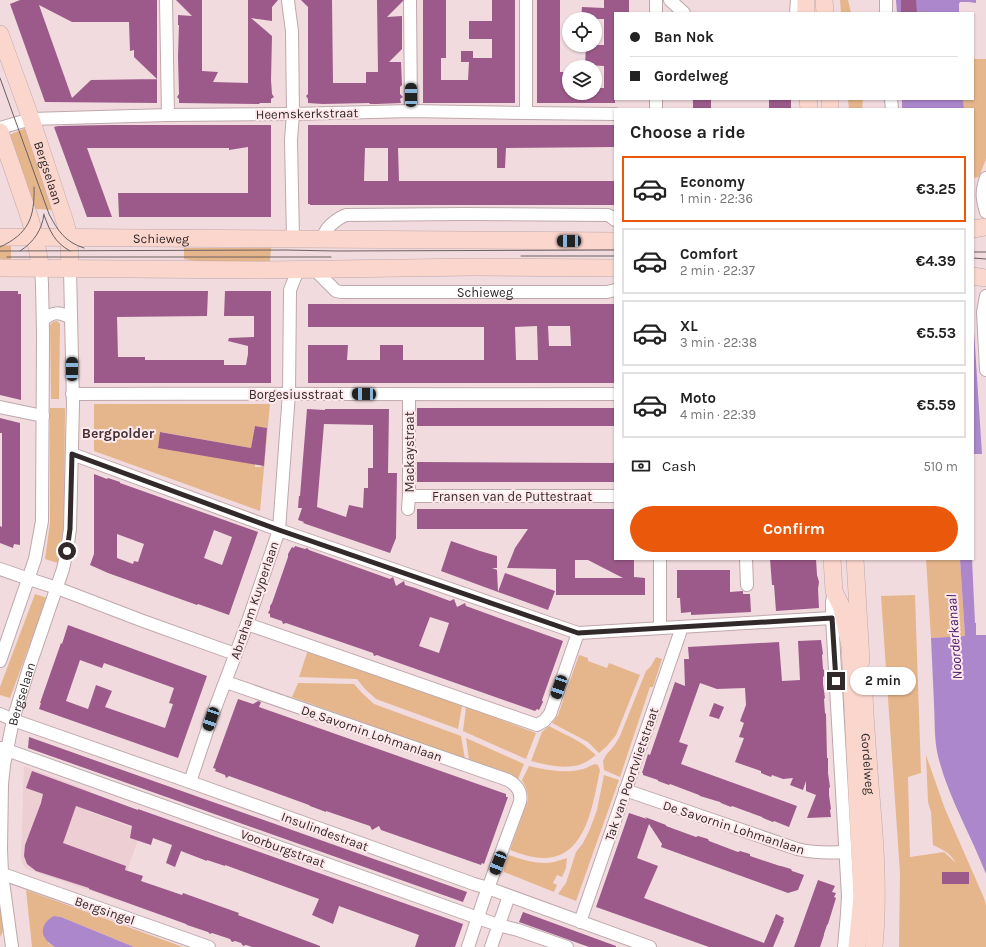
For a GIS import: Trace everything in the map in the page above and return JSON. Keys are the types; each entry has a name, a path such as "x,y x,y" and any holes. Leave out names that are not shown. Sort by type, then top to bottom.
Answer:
{"main road":[{"path":"806,0 806,12"},
{"path":"816,0 817,12"},
{"path":"824,0 825,12"},
{"path":"834,0 835,12"},
{"name":"Bergselaan","path":"0,34 31,119 69,237 70,269"},
{"path":"0,132 35,237 41,269"},
{"path":"974,229 986,227"},
{"name":"Schieweg","path":"0,237 112,238 293,232 323,240 614,241"},
{"name":"Schieweg","path":"0,268 248,270 294,276 319,268 614,268"},
{"path":"974,276 986,278"},
{"name":"Gordelweg","path":"832,560 834,591 843,611 850,646 862,897 857,947"},
{"name":"Gordelweg","path":"846,560 852,630 850,646"},
{"name":"Gordelweg","path":"855,560 875,846 877,911 874,947"},
{"name":"Gordelweg","path":"856,581 863,572 863,560"}],"street":[{"path":"166,0 168,115"},
{"path":"288,0 292,31 293,114 291,140 293,232"},
{"path":"410,0 411,111"},
{"path":"526,0 526,114"},
{"path":"656,0 656,12"},
{"path":"670,0 683,12"},
{"path":"796,12 797,0"},
{"path":"886,0 886,12"},
{"name":"Heemskerkstraat","path":"0,128 31,119 168,115 411,111 526,114 614,114"},
{"path":"986,178 982,188 986,212"},
{"path":"323,240 323,234 327,229 339,218 346,215 464,214 608,216 614,219"},
{"name":"Schieweg","path":"319,268 320,274 336,291 341,292 607,292 614,290"},
{"path":"0,661 35,559 42,520 43,320 41,269"},
{"name":"Bergselaan","path":"12,947 1,874 1,806 4,748 29,668 57,588 67,551 70,529 72,454 72,318 70,269"},
{"name":"Abraham Kuyperlaan","path":"190,782 279,530 290,393 290,290 294,276"},
{"path":"986,296 983,312 986,370"},
{"path":"43,320 51,314 63,314 72,318"},
{"name":"Borgesiusstraat","path":"72,394 614,394"},
{"name":"Mackaystraat","path":"408,509 409,395"},
{"path":"0,407 43,416"},
{"path":"72,454 279,530 578,633 832,618"},
{"name":"Fransen van de Puttestraat","path":"409,496 614,496"},
{"path":"660,560 660,628"},
{"path":"746,560 747,585"},
{"path":"0,569 57,588 235,654"},
{"name":"Gordelweg","path":"834,591 832,618 848,905 844,947"},
{"path":"247,624 537,725 544,721 550,714 578,633"},
{"name":"Tak van Poortvlietstraat","path":"580,922 682,627"},
{"name":"De Savornin Lohmanlaan","path":"226,682 513,783 517,787 520,794 520,802 488,888"},
{"name":"Insulindestraat","path":"0,714 13,720 650,947"},
{"name":"Voorburgstraat","path":"4,748 478,918 566,947"},
{"name":"De Savornin Lohmanlaan","path":"625,790 797,849 824,853 845,852"},
{"name":"Bergsingel","path":"1,874 209,947"},
{"path":"468,947 488,888"},
{"path":"491,947 509,896"}],"shaded area":[{"path":"840,0 848,0 851,12 841,12"},
{"path":"974,59 986,59 986,159 979,177 974,178 974,108 964,108 963,100 974,100"},
{"path":"848,100 863,100 862,108 849,108"},
{"path":"26,128 55,210 35,209 9,135"},
{"path":"0,245 11,245 11,260 0,260"},
{"path":"184,248 271,248 270,262 200,262 184,259"},
{"path":"57,321 60,324 59,399 51,399 50,325"},
{"path":"94,404 270,404 260,511 94,451","holes":["255,426 267,428 264,464 261,467 255,467 255,464 158,447 161,432 251,448"]},
{"path":"50,408 65,408 64,532 58,563 45,559 50,523"},
{"path":"926,560 960,560 965,636 931,638"},
{"path":"35,594 47,598 10,698 0,695 0,687"},
{"path":"915,595 921,773 908,777 910,857 944,852 956,863 946,852 933,845 931,812 928,802 926,755 945,809 984,898 986,905 986,947 899,947 900,873 881,596"},
{"path":"308,650 462,706 458,729 376,699 357,679 299,677"},
{"path":"579,655 588,658 588,661 607,668 609,663 640,675 616,735 599,753 588,742 552,723 558,715"},
{"path":"656,657 662,659 653,687 650,687 620,777 604,770 603,761 620,736 646,671"},
{"path":"298,683 354,684 374,704 461,736 465,759 292,697"},
{"path":"466,707 536,733 526,759 463,731"},
{"path":"549,726 580,742 596,755 579,765 567,767 531,761 542,732"},
{"path":"466,738 524,764 518,779 512,775 469,760"},
{"path":"595,764 598,765 600,770 590,812 579,839 569,849 558,856 543,858 531,857 510,850 528,800 528,794 522,780 529,766 549,770 570,771 583,769"},
{"path":"24,766 91,791 85,810 141,831 117,900 30,870 22,863"},
{"path":"604,775 619,780 576,901 558,894 566,883 576,852 583,843 590,829 597,810"},
{"path":"509,855 525,860 543,863 554,862 567,858 566,868 562,877 557,875 553,883 557,885 554,892 504,872"},
{"path":"26,890 183,947 134,947 61,917 54,916 48,943 55,947 32,947"},
{"path":"0,899 3,929 0,937"}],"water":[{"path":"896,0 976,0 976,3 960,2 959,12 897,12"},
{"path":"902,100 963,100 964,108 902,108"},
{"path":"974,331 982,454 974,454"},
{"name":"Noorderkanaal","path":"960,560 972,560 976,635 986,635 986,874 942,771 935,737 931,638 965,636"},
{"path":"54,916 61,917 134,947 55,947 49,943 43,935 44,925"}],"building":[{"path":"20,0 157,0 157,79 157,103 45,102 10,4","holes":["39,5 72,22 129,22 130,51 134,50 134,57 157,79 91,80 72,98"]},
{"path":"176,0 202,0 202,71 218,72 213,82 248,83 248,0 278,0 272,7 272,21 251,18 272,36 271,80 272,94 274,97 271,99 271,103 179,103 179,99 177,97 179,94 178,15 192,16"},
{"path":"301,0 332,0 333,83 366,83 366,72 378,72 377,0 403,0 387,17 402,16 402,49 389,62 401,62 402,85 400,87 400,94 403,97 400,99 401,103 308,103 306,96 308,94 308,7"},
{"path":"423,0 446,0 446,58 441,58 441,80 468,80 469,62 461,62 461,51 473,51 473,58 492,58 492,39 469,39 469,21 492,21 492,0 515,0 515,103 423,103"},
{"path":"537,0 560,0 560,72 562,72 562,100 602,100 602,88 604,88 604,66 602,66 602,60 585,60 586,52 602,52 602,45 604,45 604,19 602,19 602,12 582,12 582,7 604,8 604,0 629,0 629,12 614,12 615,103 537,103"},
{"path":"901,0 916,0 917,12 901,12"},
{"path":"693,100 711,100 711,108 693,108"},
{"path":"769,100 791,100 791,108 769,108"},
{"path":"109,125 271,125 271,217 119,217 118,193 248,193 248,147 229,150 229,148 87,148 112,217 87,217 54,127"},
{"path":"308,125 614,125 614,147 506,148 505,168 497,168 497,148 398,148 399,181 614,181 614,205 308,204","holes":["365,148 388,148 388,181 364,181"]},
{"path":"0,291 18,291 18,294 21,294 21,400 0,395"},
{"path":"94,291 208,291 207,316 117,317 118,357 145,357 145,360 224,360 224,365 246,365 248,346 228,341 229,338 254,337 254,316 224,316 225,291 271,291 271,383 94,383"},
{"path":"308,304 614,304 614,383 308,383 308,345 348,345 347,360 380,360 380,345 403,345 403,360 484,360 484,327 308,327","holes":["537,326 538,360 516,360 515,327","548,326 570,326 571,346 549,346"]},
{"path":"417,408 614,408 614,426 417,426"},
{"path":"307,409 389,409 388,473 397,473 396,538 390,553 298,520 302,508 298,508","holes":["324,424 373,425 373,468 368,468 368,488 364,488 363,508 349,505 346,517 317,507"]},
{"path":"0,418 20,423 20,545 14,544 13,548 0,543 0,526 2,527 2,433 0,433"},
{"path":"255,426 267,428 264,466 158,448 160,432 251,448"},
{"path":"417,462 614,463 614,482 417,482"},
{"path":"94,474 258,532 229,615 108,573 90,565 94,554","holes":["214,530 232,537 222,565 204,558","117,534 144,544 138,562 134,561 133,564 117,558"]},
{"path":"417,509 614,509 614,560 634,560 634,577 645,578 645,595 556,595 556,569 507,568 515,548 528,529 417,529","holes":["575,560 588,560 623,578 575,578"]},
{"path":"451,541 497,556 497,568 492,568 497,570 498,592 441,571"},
{"path":"295,546 305,549 307,548 390,579 393,577 396,586 404,581 405,585 450,601 454,599 457,607 465,603 466,606 563,641 539,710 537,709 535,711 377,655 374,656 373,653 286,623 283,624 282,621 270,617 270,614 268,613 270,606 288,554 292,547 294,548","holes":["430,617 449,623 439,653 419,646"]},
{"path":"770,560 816,560 819,582 819,608 776,611 774,585 772,585"},
{"path":"677,570 730,570 730,592 743,591 743,594 750,594 751,612 691,615 691,612 681,613 680,598 677,598"},
{"path":"505,573 555,591 548,610 498,592"},
{"path":"68,625 207,676 178,758 39,709 61,643 62,644","holes":["80,660 102,668 104,663 174,688 169,703 173,704 165,728 105,707 112,691 96,685 88,709 66,701"]},
{"path":"821,640 824,670 823,684 831,817 807,818 816,795 806,791 806,781 803,790 790,785 793,778 783,779 772,775 771,777 761,773 761,771 735,762 744,738 739,737 744,723 740,721 746,705 745,688 717,689 700,683 679,742 688,745 681,764 797,806 789,827 643,775 642,773 648,754 650,755 675,682 685,686 684,659 689,659 688,647 779,642 782,681 800,680 798,641"},
{"path":"238,699 253,704 258,701 261,702 259,707 506,794 506,797 508,797 484,864 482,863 481,865 381,830 379,826 372,830 370,826 326,812 229,776 226,778 225,775 215,771 216,769 213,768"},
{"path":"714,703 724,707 719,719 709,716"},
{"path":"29,737 467,892 463,902 28,748"},
{"path":"32,771 138,810 463,924 455,947 415,947 419,935 339,906 333,924 312,915 319,899 225,865 207,861 181,851 175,867 166,863 172,845 153,838 151,845 130,838 132,826 76,806 63,843 126,866 125,870 143,876 141,881 182,895 183,893 239,913 238,915 320,947 243,946 241,943 235,941 232,942 230,939 212,933 210,934 89,888 36,871 27,864 24,856 25,845 43,794 26,788"},
{"path":"629,813 647,819 645,817 696,837 698,836 708,839 709,841 738,852 740,851 750,854 750,856 791,869 792,871 804,875 798,890 788,893 661,847 662,844 649,824 637,858 658,866 644,898 764,943 776,914 784,918 784,921 773,947 709,947 596,907"},
{"path":"942,872 969,872 969,884 942,884"},
{"path":"818,880 835,886 832,892 836,893 834,897 836,898 820,947 794,947"},
{"path":"523,912 616,947 589,947 519,922"}],"tram line":[{"path":"0,78 49,214 56,226 67,239 77,246 84,248"},
{"path":"0,247 10,242 28,224 33,208 34,187"},
{"path":"20,251 33,240 39,230 44,214"},
{"path":"44,215 53,236 60,244 70,251"},
{"path":"0,251 614,250"},
{"path":"974,252 986,252"},
{"path":"521,256 614,256"},
{"path":"7,257 331,257"},
{"path":"974,258 986,259"}],"district":[{"name":"Bergpolder","path":"118,433"}],"route":[{"path":"67,551 70,529 72,454 279,530 578,633 832,618 836,681"}]}
